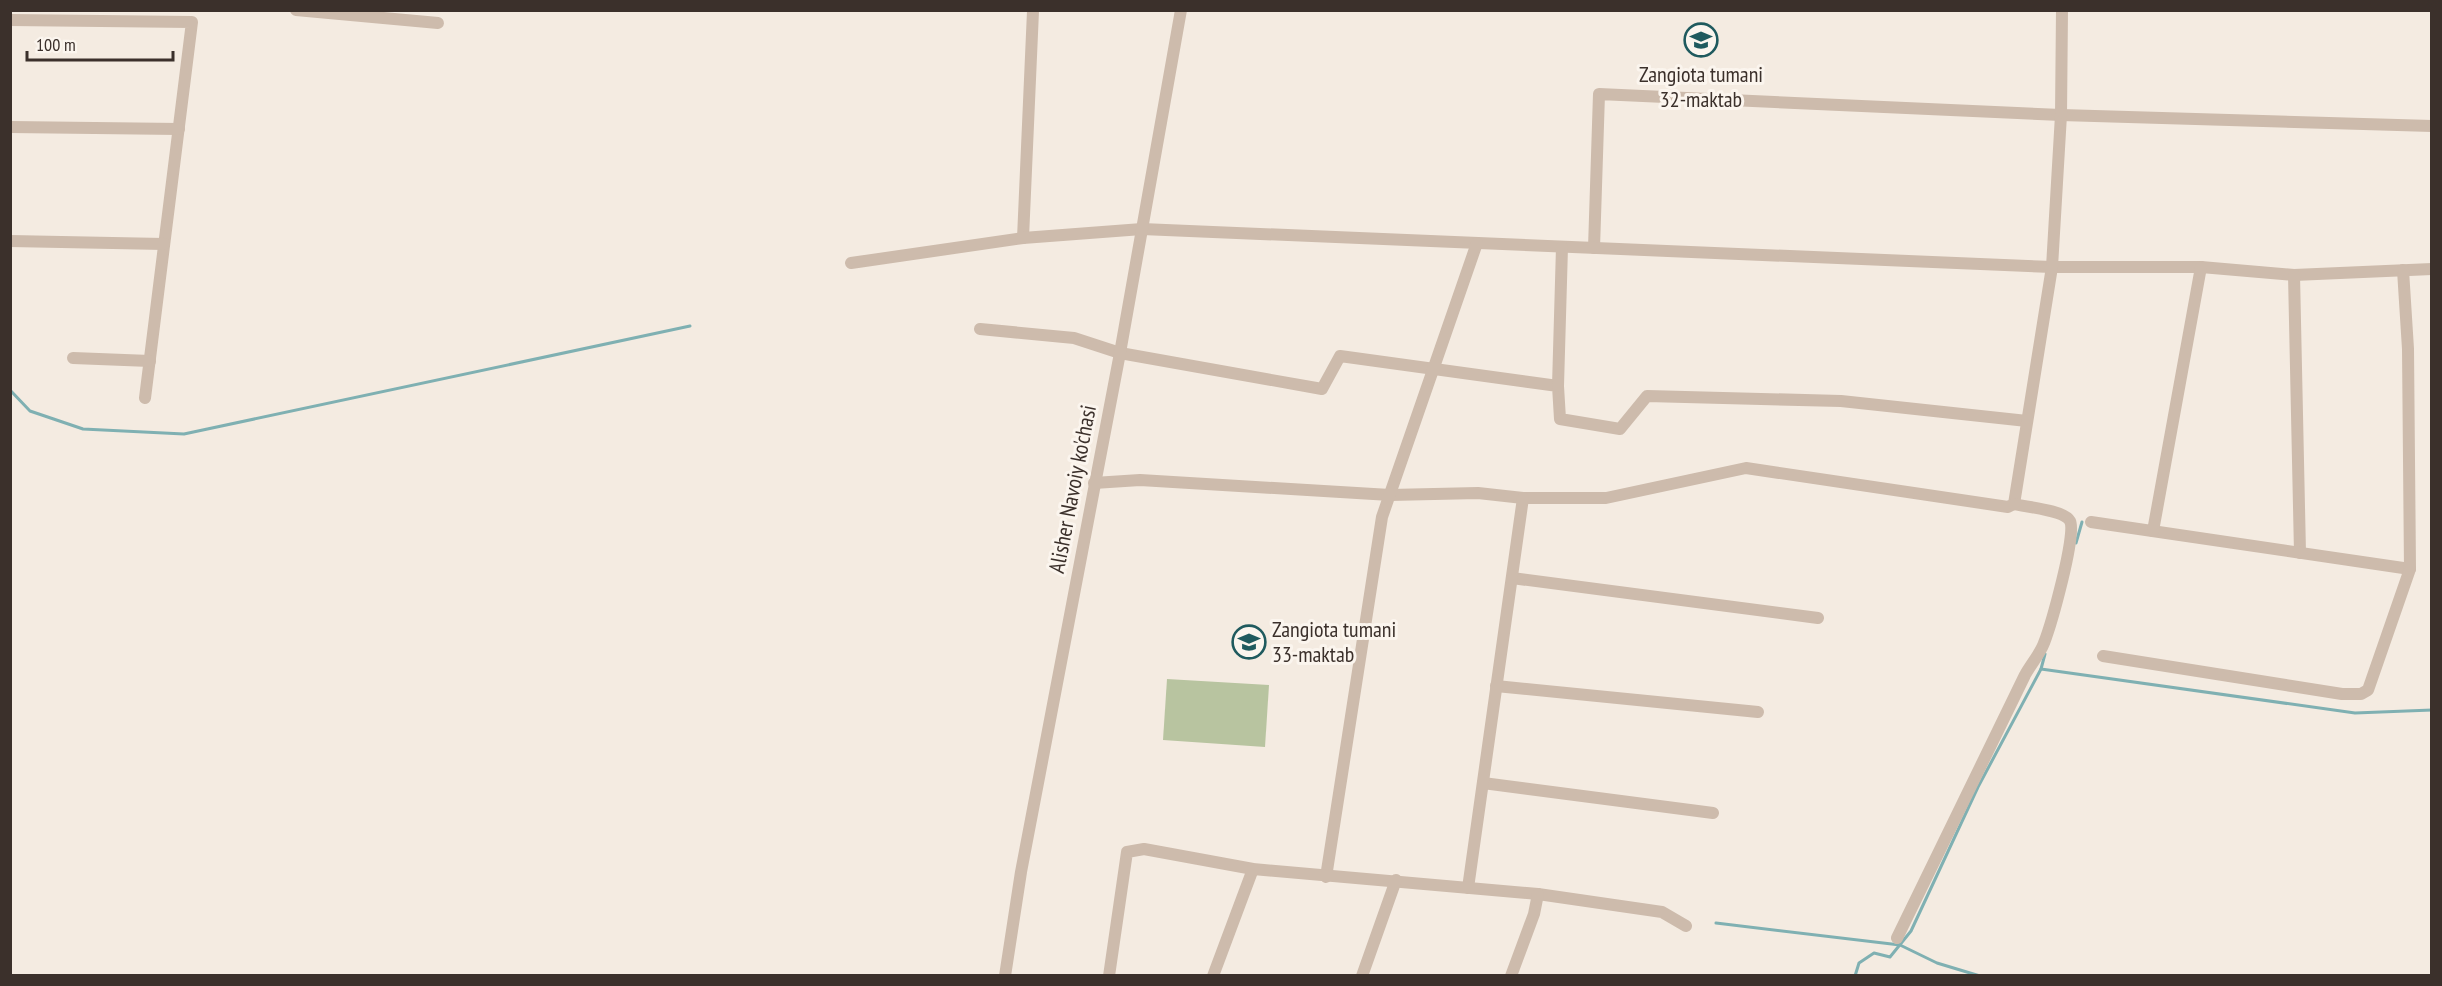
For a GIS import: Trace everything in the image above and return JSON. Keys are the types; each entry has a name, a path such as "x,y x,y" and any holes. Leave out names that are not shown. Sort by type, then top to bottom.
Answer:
{"street":[{"path":"296,10 438,23"},
{"name":"Alisher Navoiy ko'chasi","path":"1005,975 1020,872 1120,353 1180,10"},
{"path":"2014,504 2052,267 2061,115 2062,10"},
{"path":"1023,238 1033,11"},
{"path":"10,20 192,22 146,398"},
{"path":"1594,248 1599,94 2061,115 2432,126"},
{"path":"10,127 178,129"},
{"path":"851,263 1023,238 1142,229 2052,267 2201,267 2294,275 2432,268"},
{"path":"10,241 164,244"},
{"path":"1326,877 1382,517 1477,243"},
{"path":"1562,247 1558,386 1560,419 1620,429 1647,396 1841,401 2027,421"},
{"path":"2153,531 2201,267"},
{"path":"2103,656 2342,694 2361,694 2368,690 2410,569 2409,349 2403,270"},
{"path":"2294,275 2300,553"},
{"path":"980,329 1074,338 1120,353 1322,389 1340,356 1558,386"},
{"path":"73,358 150,361"},
{"path":"1094,483 1140,480 1390,495 1478,493 1523,498 1606,498 1746,468 2008,507 2014,504 2064,514 2070,521 2072,533 2044,644 2025,675 1897,938"},
{"path":"1468,888 1523,498"},
{"path":"2091,522 2410,569"},
{"path":"1512,578 1818,618"},
{"path":"1496,686 1758,712"},
{"path":"1483,783 1713,813"},
{"path":"1109,975 1127,852 1144,849 1253,869 1538,894 1662,912 1686,926"},
{"path":"1213,975 1253,869"},
{"path":"1362,975 1396,880"},
{"path":"1511,975 1534,914 1538,894"}],"green space":[{"path":"1167,679 1269,685 1265,747 1163,740"}],"waterway":[{"path":"10,390 30,411 83,429 184,434 690,326"},
{"path":"2076,543 2082,522"},
{"path":"1855,976 1859,963 1874,953 1890,957 1911,931 1978,787 2041,669 2045,654"},
{"path":"2041,669 2355,713 2432,710"},
{"path":"1716,923 1900,945 1937,963 1980,976"}],"place":[{"name":"Zangiota tumani 32-maktab","path":"1701,40"},
{"name":"Zangiota tumani 33-maktab","path":"1249,642"}]}
